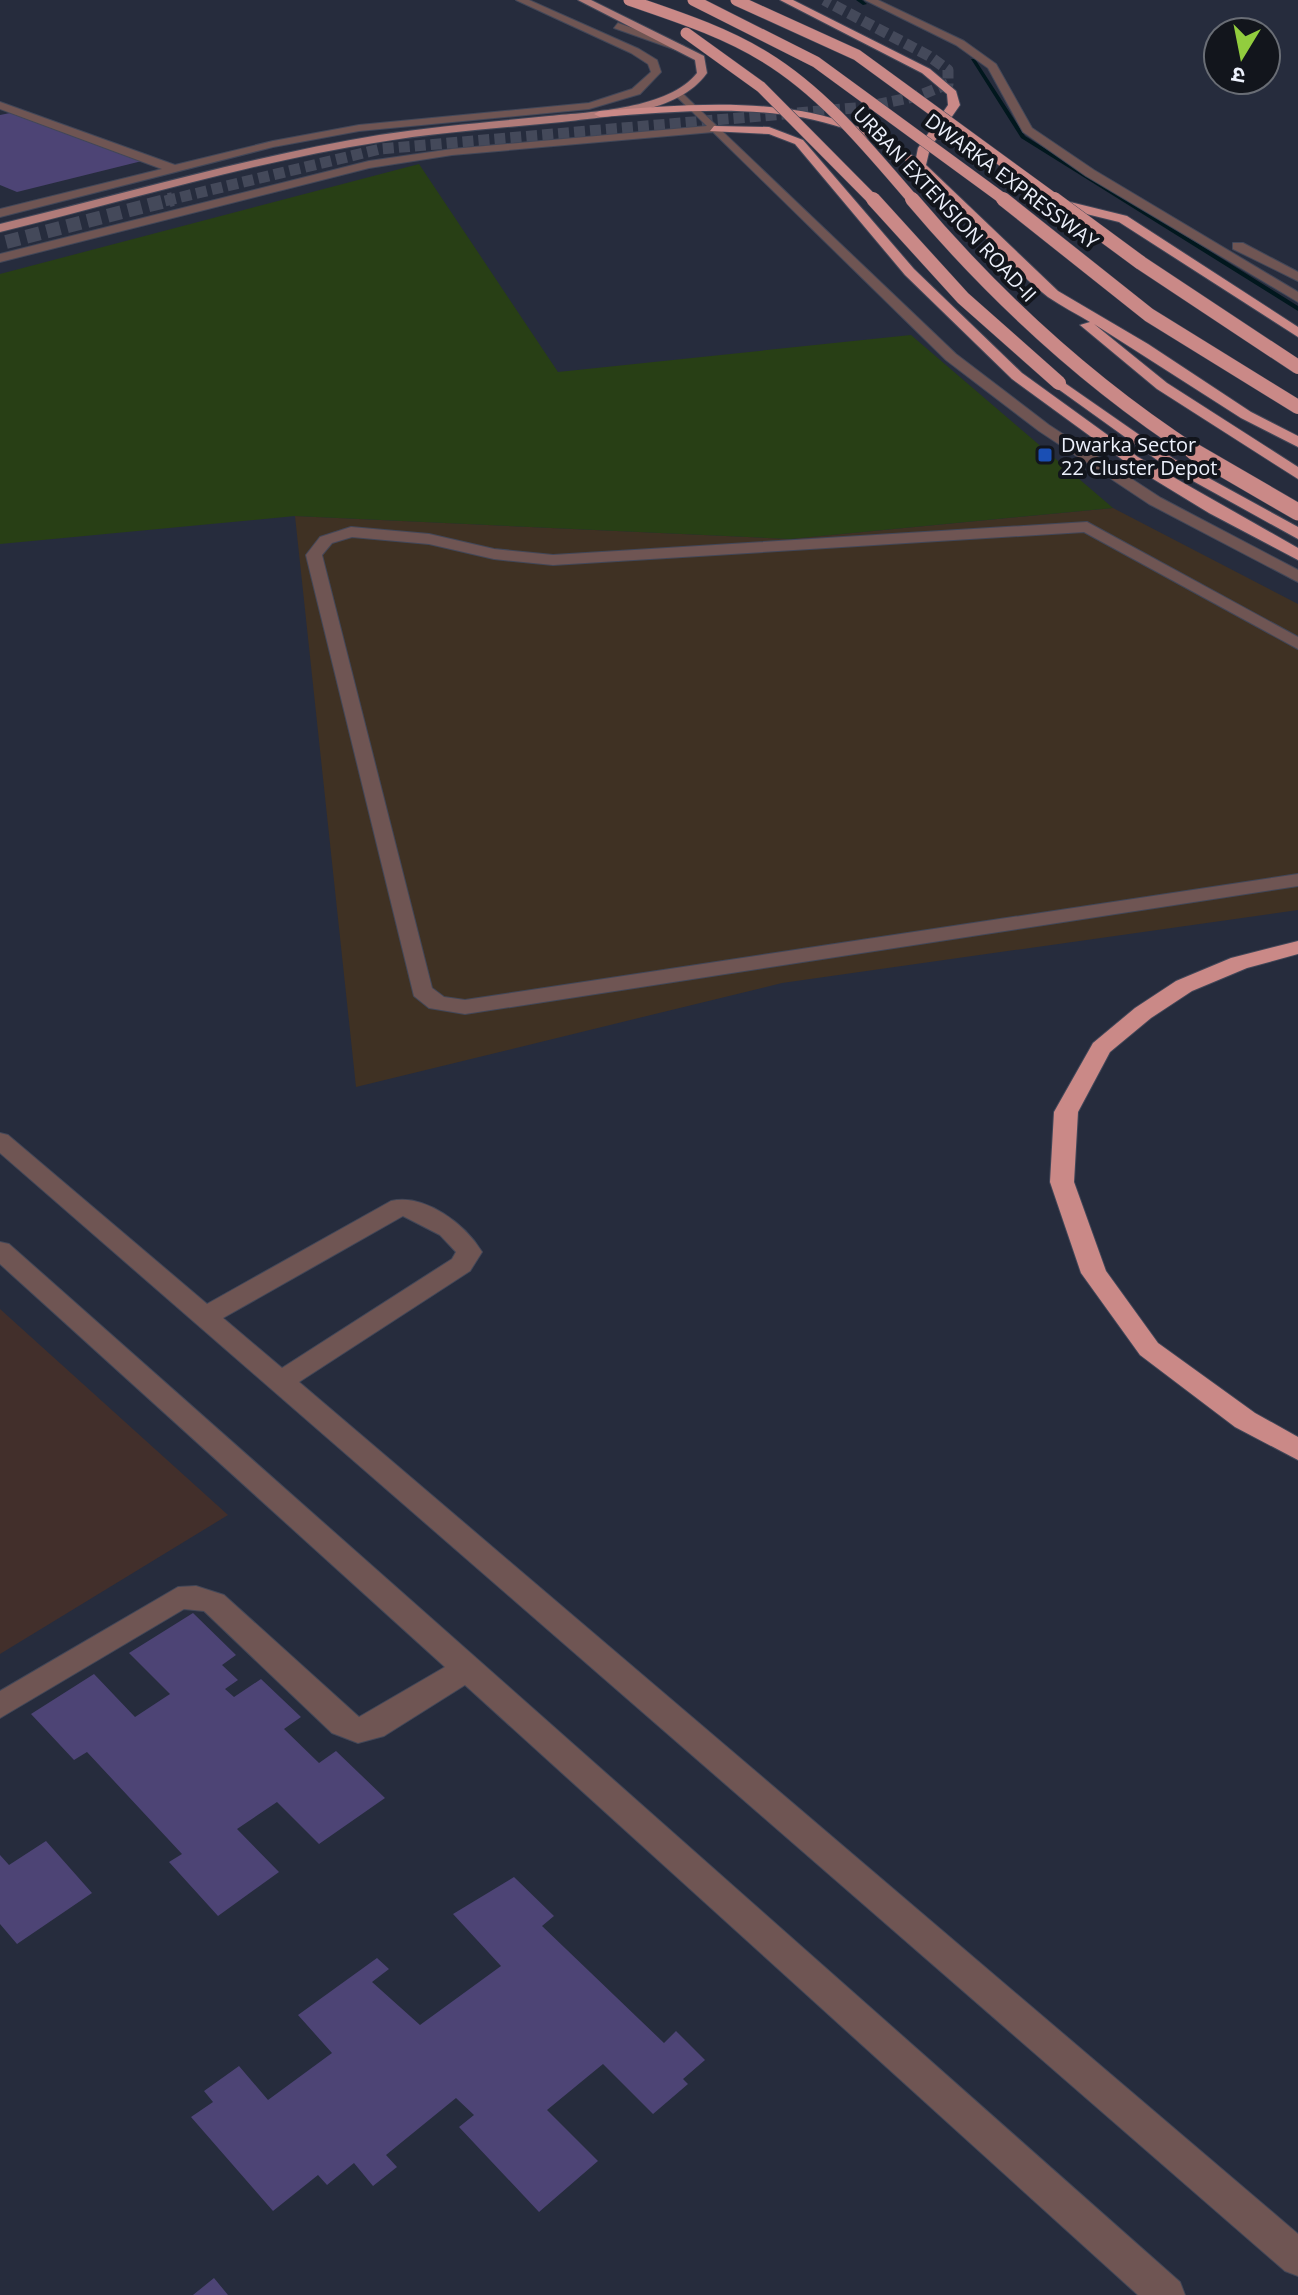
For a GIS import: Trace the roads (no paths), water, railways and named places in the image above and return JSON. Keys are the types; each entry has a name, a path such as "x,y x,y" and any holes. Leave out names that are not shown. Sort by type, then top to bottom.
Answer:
{"highway":[{"path":"629,0 745,70 814,134 950,284 1000,334 1059,383 1169,462 1298,534"},
{"name":"URBAN EXTENSION ROAD-II","path":"629,0 678,17 749,48 782,68 857,132 986,282 1040,333 1173,440 1298,512"},
{"name":"DWARKA EXPRESSWAY","path":"693,0 816,62 988,187 1149,315 1298,407"},
{"name":"DWARKA EXPRESSWAY","path":"736,0 857,55 1204,307 1298,367"},
{"path":"785,0 926,71 952,93 954,105 924,148 920,166"},
{"path":"600,114 695,107 799,114 857,132 920,166 1053,294 1143,347 1246,415 1298,442"},
{"path":"714,129 762,129 789,135 799,142 853,208 953,318 1019,376 1114,449 1224,516 1298,555"},
{"path":"799,142 814,134 857,132"},
{"path":"1062,204 1123,219 1298,333"},
{"name":"URBAN EXTENSION ROAD-II","path":"1053,294 1118,355 1215,423 1298,474"},
{"path":"1298,947 1239,963 1184,986 1143,1013 1101,1048 1066,1112 1062,1182 1094,1273 1149,1349 1245,1420 1298,1450"}],"main road":[{"path":"0,228 309,152 381,138 600,114 680,94 702,73 700,58 583,0"},
{"path":"16,224 24,207"}],"street":[{"path":"0,213 273,144 359,128 589,106 624,96 652,81 656,72 653,62 644,56 521,0"},
{"path":"870,0 960,43 992,66 1027,130 1298,298"},
{"path":"569,6 680,48"},
{"path":"680,94 962,366 1044,428 1155,501 1298,577"},
{"path":"0,105 174,169"},
{"path":"0,258 369,165 452,152 714,129"},
{"path":"1183,228 1250,250 1298,277"},
{"path":"1298,644 1087,527 553,560 494,554 429,539 351,532 326,540 314,555 422,991 437,1003 465,1007 1298,880"},
{"path":"0,1140 1298,2258"},
{"path":"205,1317 400,1207 414,1209 465,1243 469,1252 461,1265 280,1382"},
{"path":"0,1250 1166,2295"},
{"path":"0,1706 178,1598 196,1597 214,1603 343,1724 358,1730 373,1727 467,1668"}],"waterway":[{"path":"858,0 865,4"},
{"path":"973,60 1023,137 1298,309"}],"tunnel":[{"path":"169,200 380,149 866,107 918,96 948,84 948,70 929,56 824,0"},
{"path":"169,200 173,199"},
{"path":"6,242 169,200"}],"place":[{"name":"Dwarka Sector 22 Cluster Depot","path":"1045,455"}]}
